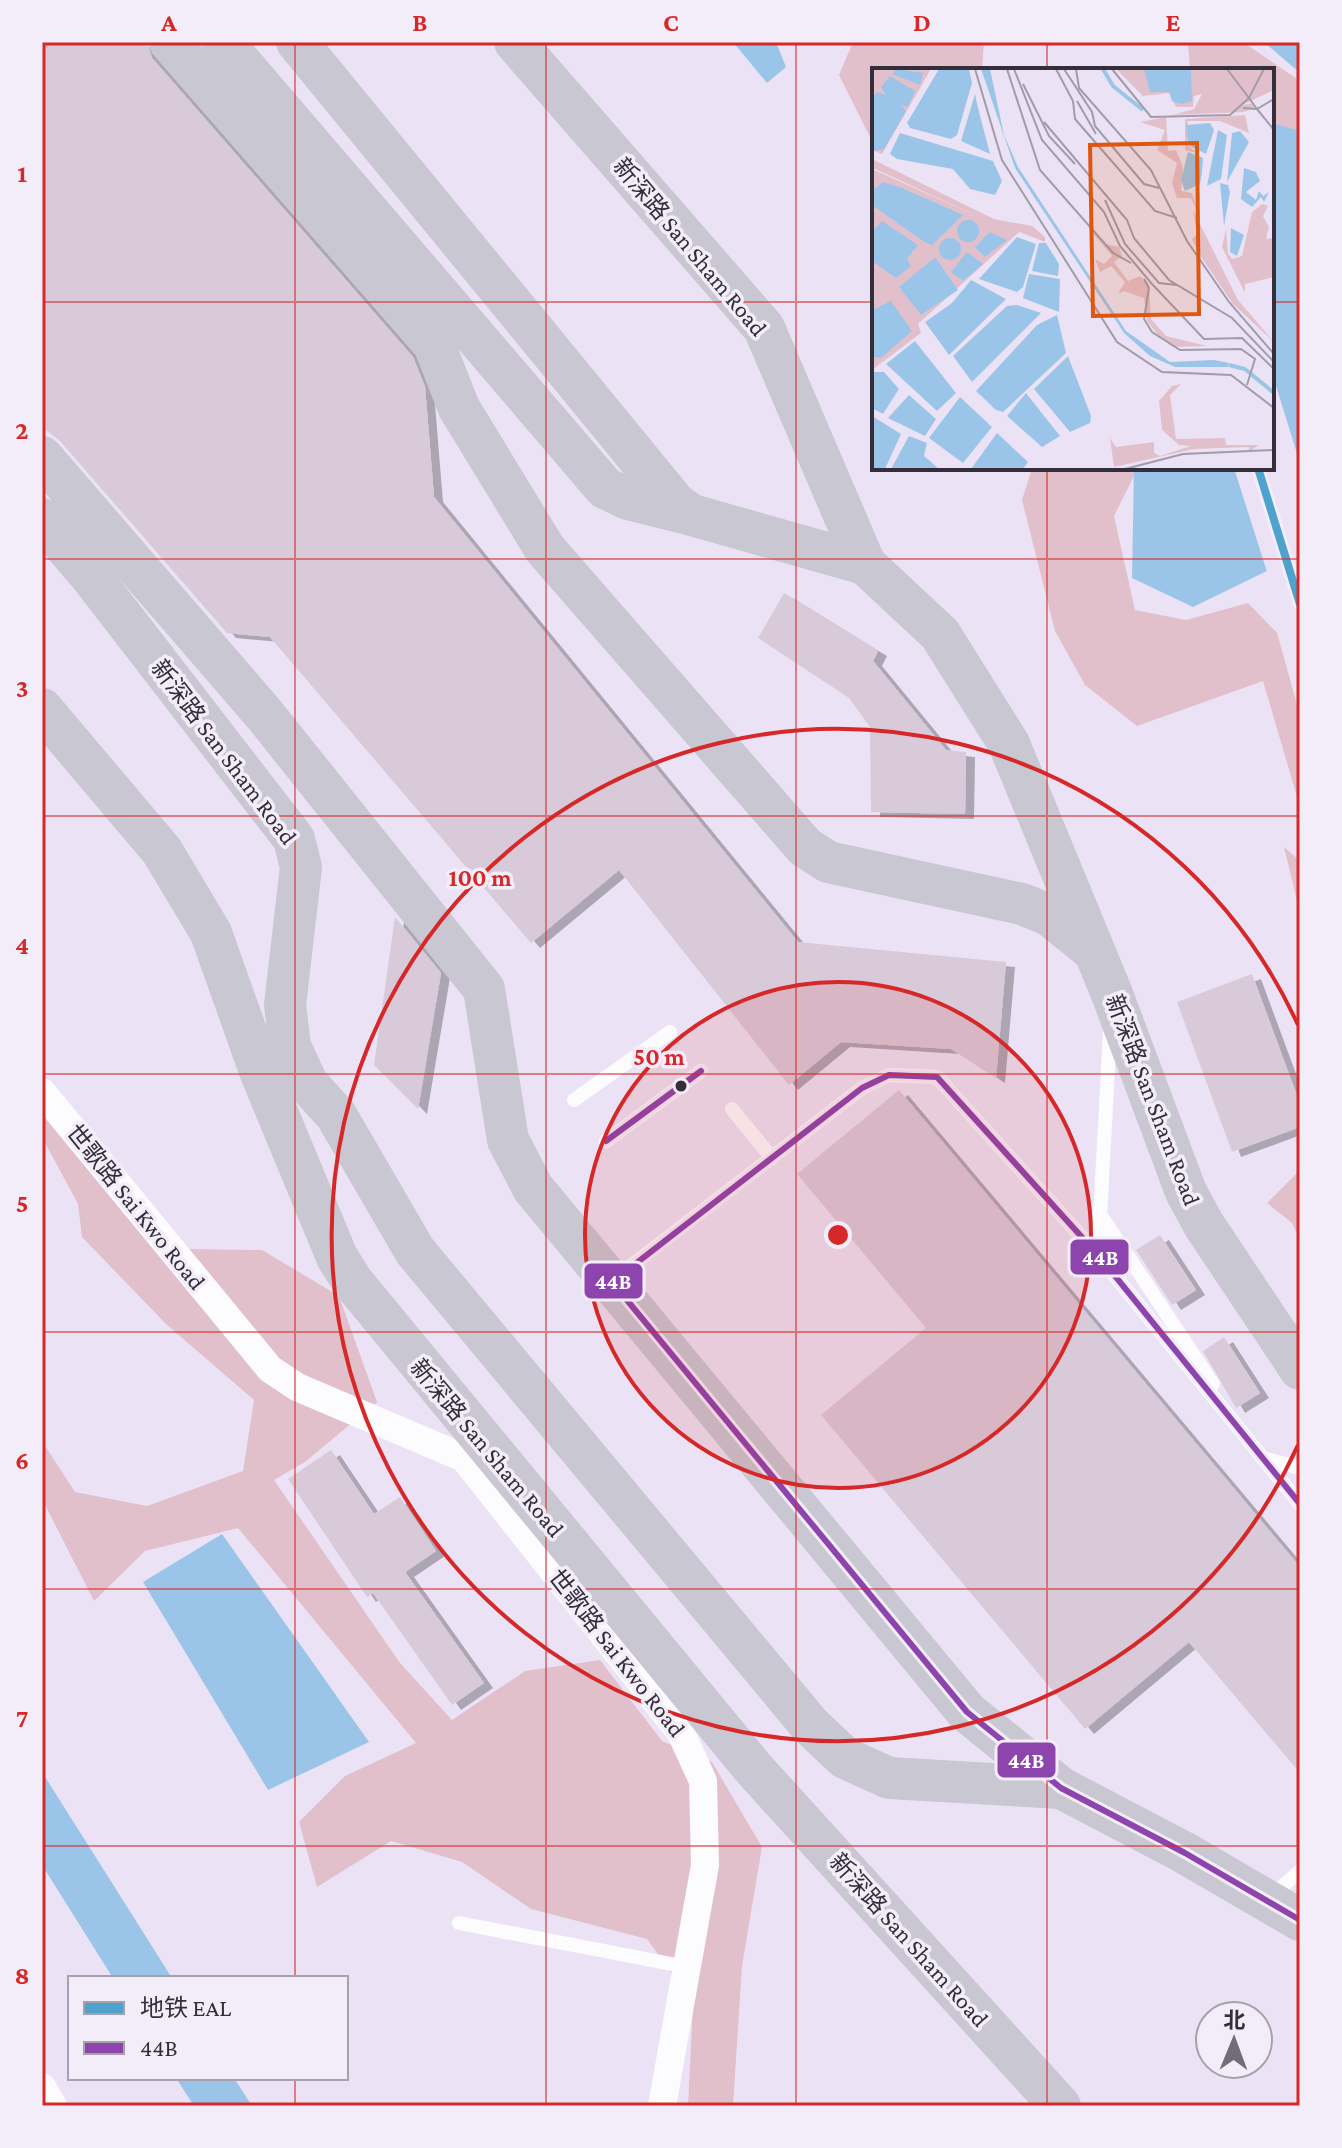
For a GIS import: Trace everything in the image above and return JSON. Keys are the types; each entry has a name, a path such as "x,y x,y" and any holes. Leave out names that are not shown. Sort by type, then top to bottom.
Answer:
{"main road":[{"name":"新深路 San Sham Road","path":"170,42 434,344 459,408 545,549 805,847 828,862 1022,904 1049,915 1092,949"},
{"name":"新深路 San Sham Road","path":"223,42 605,488 628,499 865,564"},
{"name":"新深路 San Sham Road","path":"297,42 676,504 692,515"},
{"name":"新深路 San Sham Road","path":"515,42 764,328 865,564 940,634 1009,744 1112,994 1186,1192 1204,1225 1300,1369"},
{"name":"新深路 San Sham Road","path":"42,457 264,714 484,989 492,1018 494,1063 508,1140 533,1188 967,1712 1061,1788 1283,1910"},
{"name":"新深路 San Sham Road","path":"42,519 90,575 294,839 301,867 285,1005 290,1046 307,1083 336,1115 387,1205 433,1273 810,1725 845,1758 889,1778 1061,1788"},
{"name":"新深路 San Sham Road","path":"42,709 162,851 211,933 260,1071 337,1257 352,1281 754,1769 1060,2106"}],"street":[{"name":"世歌路 Sai Kwo Road","path":"42,1092 270,1369 297,1387 464,1458 681,1733 703,1781 705,1865 662,2106"},
{"path":"42,2087 53,2106"}],"lane":[{"path":"1098,1255 1112,994"},
{"path":"574,1100 670,1032"},
{"path":"606,1141 701,1071"},
{"path":"612,1282 862,1088 889,1075 937,1077 1098,1255 1300,1504"},
{"path":"732,1109 772,1158"},
{"path":"1100,1214 1263,1458 1300,1468"},
{"path":"1283,1910 1300,1871"},
{"path":"459,1923 687,1967"}],"shaded area":[{"path":"853,42 984,42 982,68 872,68 872,141 839,75"},
{"path":"1188,42 1243,42 1300,81 1300,157 1274,154 1274,68 1190,68"},
{"path":"1031,470 1137,470 1114,516 1135,610 1186,620 1248,603 1277,633 1300,715 1300,807 1263,681 1137,726 1085,685 1055,631 1022,500"},
{"path":"1284,847 1300,861 1300,1037 1297,985 1299,909"},
{"path":"42,1077 182,1249 262,1250 339,1296 377,1402 305,1462 274,1480 400,1663 452,1720 525,1671 600,1660 662,1741 712,1762 762,1847 742,1966 733,2106 688,2106 693,2003 647,1939 531,1909 462,1862 391,1841 317,1887 299,1822 345,1776 416,1743 238,1528 145,1551 94,1601 42,1499 42,1441 75,1492 147,1506 243,1471 254,1400 166,1324 82,1237 78,1204 42,1137"},
{"path":"1300,1170 1300,1241 1292,1223 1267,1203"}],"water":[{"path":"733,42 776,42 786,67 767,83"},
{"path":"1264,42 1300,42 1300,73"},
{"path":"1274,124 1300,131 1300,555 1193,607 1132,578 1134,470 1274,470"},
{"path":"222,1534 369,1742 268,1790 143,1582"},
{"path":"42,1772 171,1976 112,1976 42,1865"},
{"path":"177,2080 235,2080 252,2106 194,2106"}],"pier":[{"path":"1274,379 1300,463 1300,559 1268,575 1235,470 1274,470"}],"building":[{"path":"42,42 147,42 152,58 413,357 425,387 434,497 798,942 1006,962 996,1078 951,1049 841,1042 789,1085 619,870 531,943 270,637 227,633 60,441 42,427"},
{"path":"784,593 878,651 873,661 946,750 966,752 965,814 871,812 870,727 849,698 758,638"},
{"path":"395,917 441,973 418,1109 374,1065"},
{"path":"1252,974 1300,1104 1300,1127 1232,1152 1177,1002"},
{"path":"899,1090 1300,1567 1300,1773 1189,1642 1085,1729 821,1415 926,1328 797,1174"},
{"path":"1160,1235 1196,1290 1172,1305 1136,1250"},
{"path":"1224,1337 1260,1393 1236,1408 1203,1351"},
{"path":"331,1450 374,1514 400,1497 436,1551 405,1572 484,1683 452,1705 373,1593 367,1597 288,1479"}],"metro line":[{"name":"EAL","path":"1259,470 1300,604"}],"transit line":[{"name":"44B","path":"606,1141 701,1071"},
{"name":"44B","path":"1300,1504 1098,1255 937,1077 889,1075 862,1088 612,1282 967,1712 1061,1788 1185,1853 1300,1920"}]}
